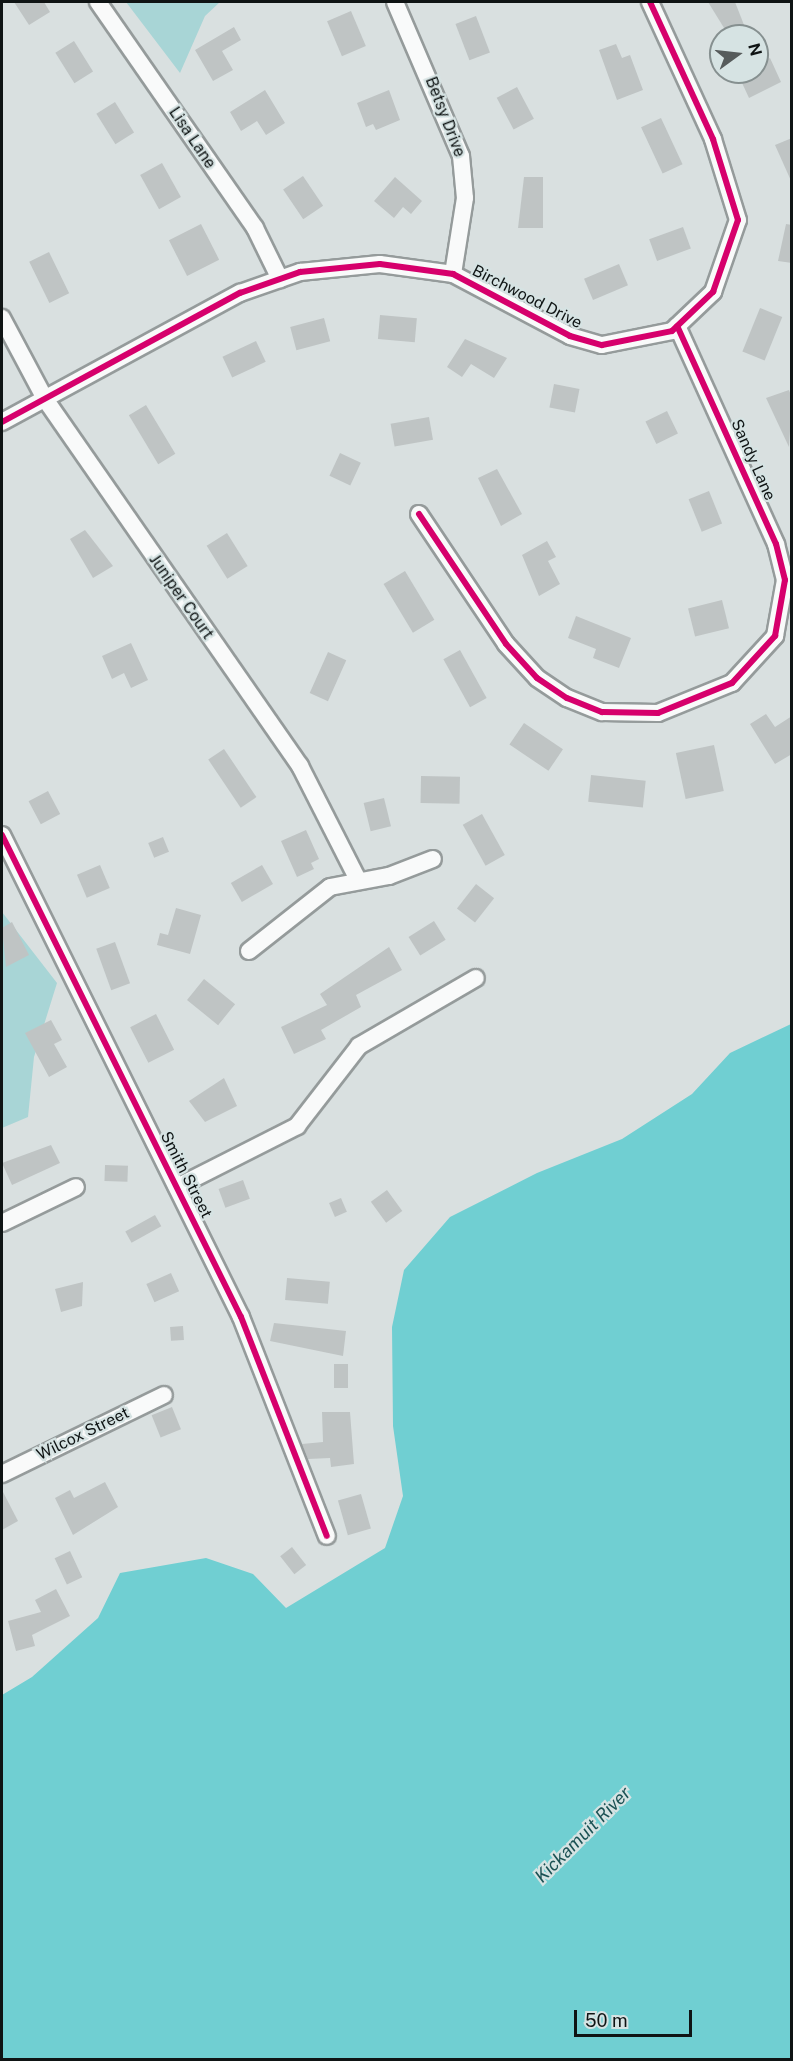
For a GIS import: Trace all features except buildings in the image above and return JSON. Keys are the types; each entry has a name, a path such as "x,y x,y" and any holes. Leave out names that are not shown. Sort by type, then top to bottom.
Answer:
{"street":[{"name":"Lisa Lane","path":"98,2 255,228 280,279"},
{"name":"Betsy Drive","path":"395,2 449,122 464,170 453,274"},
{"name":"Birchwood Drive","path":"2,422 240,293 280,279 380,264 453,274 570,336 602,345 644,340 677,326 713,292 738,220 712,140 650,2"},
{"name":"Juniper Court","path":"2,318 45,399 300,766 357,878"},
{"name":"Sandy Lane","path":"419,514 506,644 537,678 567,698 602,712 658,712 732,683 775,636 785,580 776,544 677,326"},
{"name":"Smith Street","path":"2,835 260,1357 310,1504 327,1536"},
{"path":"249,951 330,887 357,878 389,876 433,859"},
{"path":"177,1187 297,1126 360,1046 476,978"},
{"path":"2,1223 76,1187"},
{"name":"Wilcox Street","path":"2,1474 164,1395"}],"shaded area":[{"path":"126,2 220,2 205,16 180,73"},
{"path":"2,912 57,983 34,1057 28,1117 2,1128"}],"water":[{"name":"Kickamuit River","path":"791,1024 791,2059 2,2059 2,1695 32,1677 98,1618 120,1573 206,1558 253,1574 286,1608 385,1548 403,1496 393,1426 392,1327 404,1270 450,1217 537,1173 622,1139 692,1094 730,1053"}],"cycle path":[{"path":"2,422 240,293 300,272 380,264 453,274 570,336 602,345 672,331 713,292 738,220 713,139 650,2"},
{"path":"419,514 506,644 537,678 567,698 602,712 658,713 732,683 775,636 785,580 776,544 677,326"},
{"path":"2,835 241,1317 327,1536"}]}
